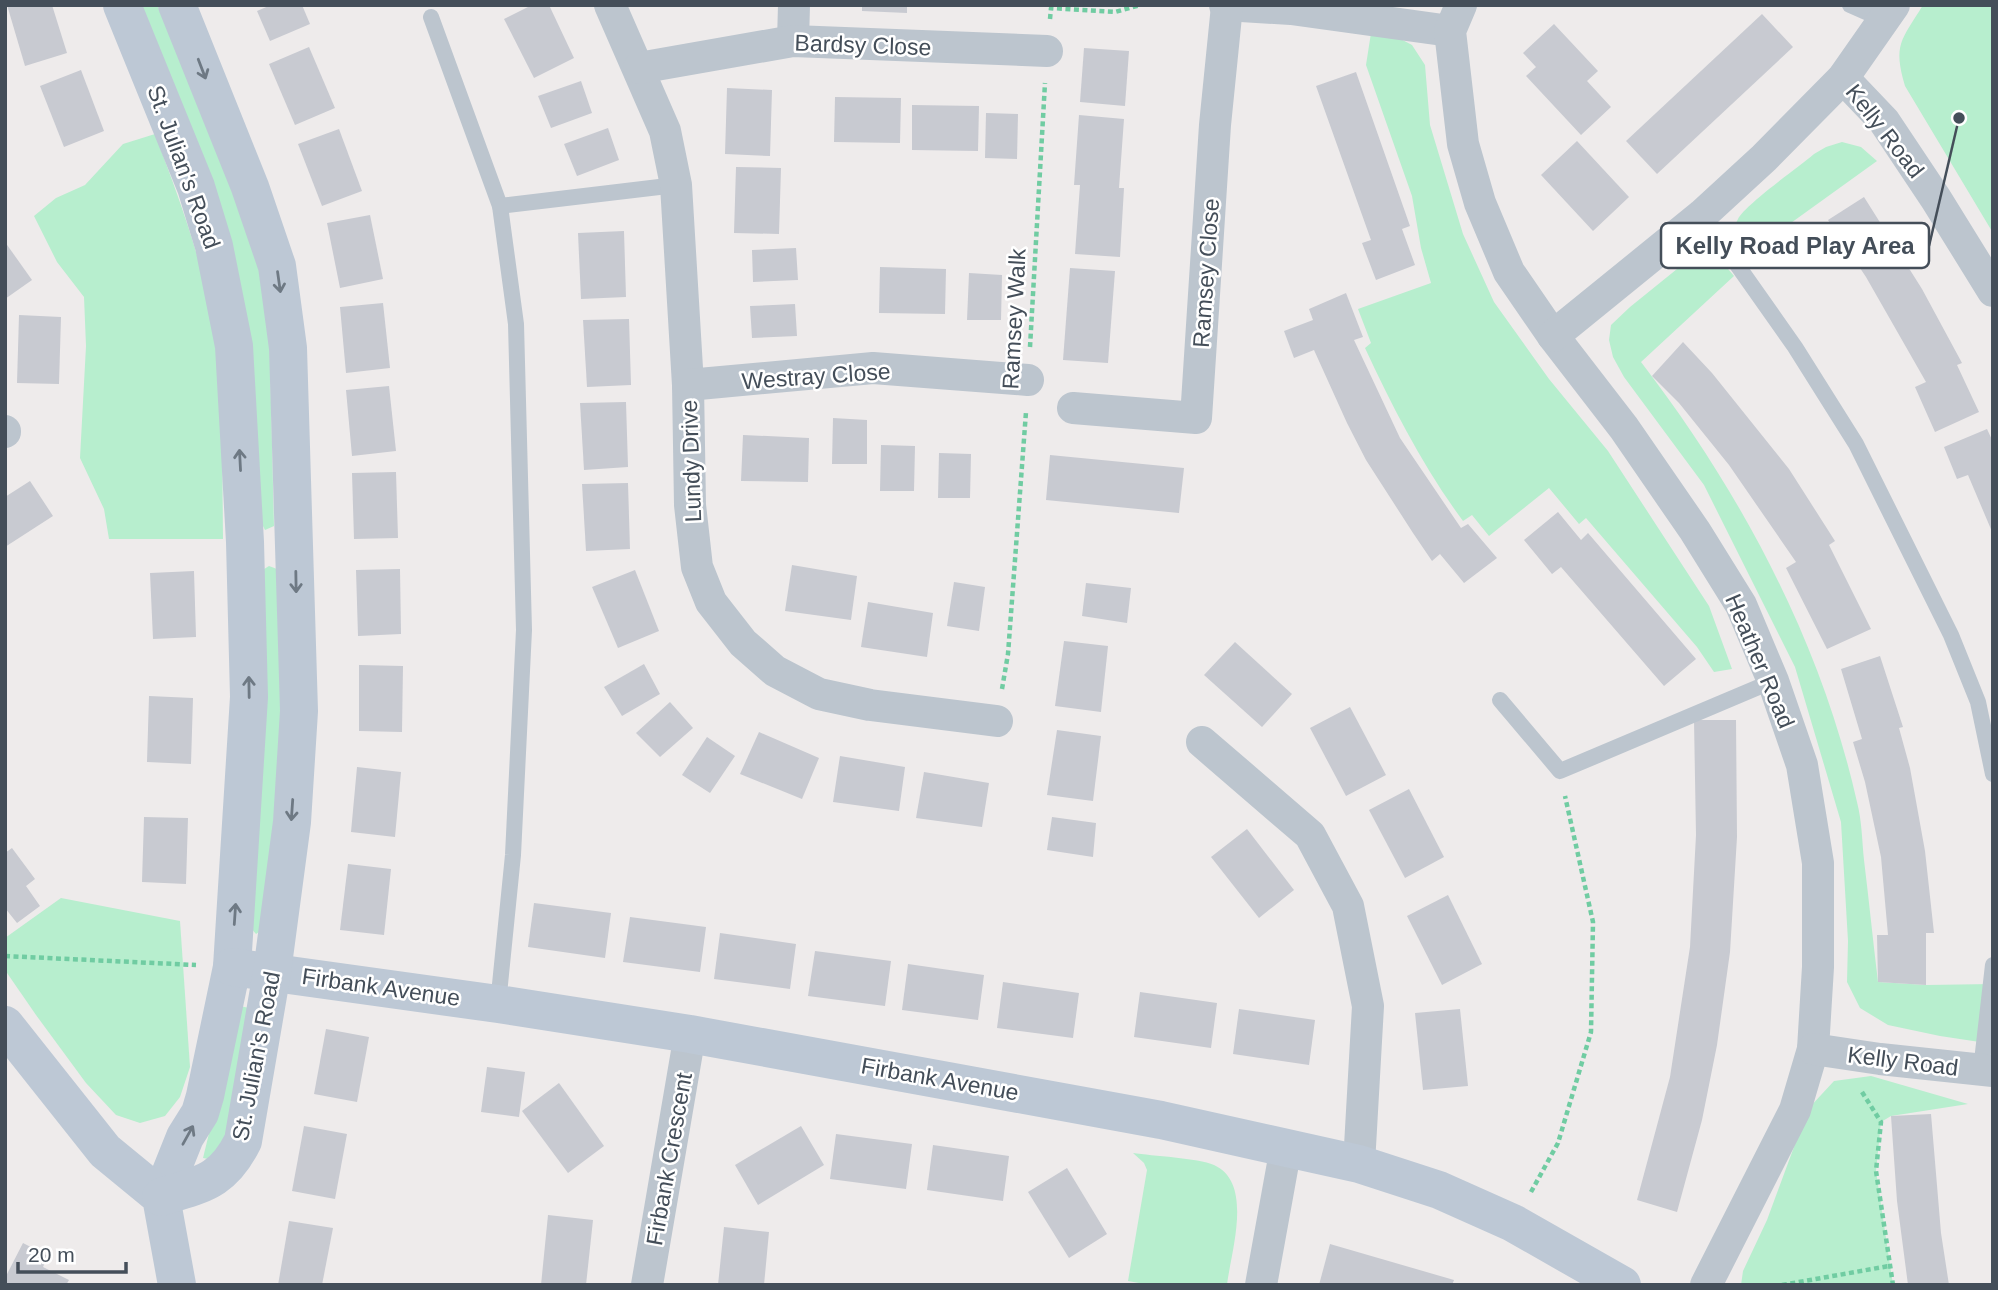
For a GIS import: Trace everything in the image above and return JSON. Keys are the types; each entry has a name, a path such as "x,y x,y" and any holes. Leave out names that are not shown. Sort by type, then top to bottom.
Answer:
{"street":[{"name":"St. Julian's Road","path":"122,5 196,187 214,246 234,346 245,541 249,697 232,967 200,1113 185,1137 161,1197"},
{"name":"St. Julian's Road","path":"161,1197 211,1181 221,1173 243,1142 272,972 292,822 299,711 288,348 277,266 250,187 177,5"},
{"name":"Lundy Drive","path":"610,5 666,131 676,185 688,385 690,505 697,567 711,602 743,643 775,671 819,694 870,705 997,721"},
{"path":"793,41 794,5"},
{"path":"1226,6 1456,18"},
{"name":"Ramsey Close","path":"1073,408 1196,418 1215,125 1226,6"},
{"path":"1553,336 1702,215 1764,158 1843,78 1889,13"},
{"name":"Heather Road","path":"1456,18 1463,144 1480,203 1509,272 1553,336 1624,428 1695,531 1741,605 1773,681 1802,765 1818,863 1818,967 1825,1051 1706,1285"},
{"name":"Bardsy Close","path":"639,68 793,41 1047,51"},
{"name":"Kelly Road","path":"1843,78 1884,121 1993,291"},
{"name":"Westray Close","path":"688,385 873,368 1028,380"},
{"path":"245,541 294,537"},
{"path":"1202,742 1310,835 1348,906 1368,1006 1359,1164"},
{"name":"Firbank Avenue","path":"232,967 690,1034 1161,1119 1286,1147 1359,1164 1439,1190 1513,1223 1622,1285"},
{"path":"5,1025 105,1151 161,1197 177,1285"},
{"name":"Firbank Crescent","path":"648,1285 690,1034"},
{"name":"Kelly Road","path":"1825,1051 1987,1070"},
{"path":"1261,1285 1286,1147"}],"lane":[{"path":"1850,5 1889,13"},
{"path":"431,17 500,206 516,324 524,630 513,855 498,1004"},
{"path":"500,206 676,185"},
{"path":"1702,215 1795,347 1856,444 1951,635 1979,702 1993,774"},
{"path":"1500,700 1560,771 1773,681"},
{"path":"1987,1070 1993,965"}],"path":[{"name":"Ramsey Walk","path":"997,721 1008,654 1051,8 1115,12 1140,5"},
{"path":"1513,1223 1558,1143 1591,1032 1593,922 1560,771"},
{"path":"5,956 232,967"},
{"path":"1825,1051 1881,1122 1876,1171 1893,1285"},
{"path":"1782,1285 1889,1266"}],"green space":[{"path":"132,5 157,5 186,72 257,256 269,321 274,526 265,530 261,522 255,439"},
{"path":"1923,5 1993,5 1993,233 1905,86 1901,72 1901,43"},
{"path":"1371,33 1393,35 1412,45 1425,65 1430,125 1463,234 1494,302 1549,379 1608,451 1709,606 1732,669 1714,672 1697,647 1586,518 1579,524 1549,488 1489,536 1472,515 1463,521 1410,437 1365,348 1371,343 1358,309 1431,283 1421,248 1412,196 1366,65"},
{"path":"155,134 192,240 205,284 215,334 222,422 223,539 109,539 104,509 80,458 86,346 84,297 57,262 34,216 56,198 85,185 123,144"},
{"path":"1842,142 1861,147 1877,161 1745,256 1735,228 1743,212 1814,154"},
{"path":"1703,248 1713,251 1734,276 1641,362 1678,412 1744,516 1799,627 1822,684 1859,809 1878,982 1926,985 1993,984 1993,1044 1888,1025 1860,1008 1847,982 1848,941 1841,822 1795,667 1704,485 1624,377 1613,357 1609,340 1611,325"},
{"path":"269,566 277,569 284,690 265,928 256,934 251,928 261,571"},
{"path":"61,898 180,921 190,1067 180,1097 165,1116 140,1123 116,1115 86,1083 5,970 5,938"},
{"path":"240,1006 249,1008 238,1129 214,1160 203,1158"},
{"path":"1871,1076 1968,1104 1891,1116 1881,1122 1876,1171 1893,1285 1741,1285 1743,1271 1767,1220 1808,1109 1834,1081"},
{"path":"1133,1153 1207,1163 1226,1174 1237,1202 1235,1237 1227,1285 1150,1285 1128,1281 1147,1170 1144,1163"}],"building":[{"path":"7,5 52,5 67,53 25,66"},
{"path":"271,5 302,5 310,24 270,41 257,11"},
{"path":"532,5 549,5 574,58 534,78 504,19"},
{"path":"862,5 907,5 907,13 862,11"},
{"path":"1762,14 1793,47 1657,174 1626,141"},
{"path":"1554,24 1598,71 1587,81 1611,107 1581,135 1526,76 1536,67 1523,53"},
{"path":"309,47 335,108 295,125 269,64"},
{"path":"1084,48 1129,51 1125,106 1080,102"},
{"path":"81,70 104,131 64,147 40,86"},
{"path":"1356,72 1410,226 1402,229 1415,265 1376,280 1362,243 1371,240 1316,86"},
{"path":"581,81 592,113 551,128 538,96"},
{"path":"727,88 772,90 770,156 725,154"},
{"path":"835,97 901,98 900,143 834,142"},
{"path":"912,105 979,106 978,151 912,150"},
{"path":"986,113 1018,114 1017,159 985,158"},
{"path":"1079,115 1124,119 1119,188 1124,188 1120,257 1075,254 1080,185 1074,185"},
{"path":"608,128 619,160 577,176 564,144"},
{"path":"339,129 362,191 322,206 298,144"},
{"path":"1577,141 1629,197 1593,231 1541,175"},
{"path":"736,167 781,168 779,234 734,233"},
{"path":"1864,197 1922,289 1962,363 1957,365 1979,412 1935,432 1915,387 1926,382 1866,277 1828,220"},
{"path":"370,215 383,279 340,288 327,223"},
{"path":"624,231 626,297 581,299 578,233"},
{"path":"5,242 32,280 5,299"},
{"path":"796,248 798,280 753,282 752,250"},
{"path":"880,267 946,269 945,314 879,313"},
{"path":"1070,268 1115,271 1108,363 1063,360"},
{"path":"969,273 1002,275 1001,320 967,320"},
{"path":"1346,293 1363,337 1354,340 1400,438 1461,528 1468,524 1497,558 1464,583 1440,554 1432,561 1366,460 1314,350 1294,358 1284,331 1313,320 1309,309"},
{"path":"383,303 390,368 346,373 340,307"},
{"path":"795,304 797,336 752,338 750,306"},
{"path":"19,315 61,317 59,384 17,383"},
{"path":"629,319 631,385 587,387 583,320"},
{"path":"1683,342 1712,373 1789,469 1835,541 1829,545 1871,629 1827,649 1786,568 1796,562 1729,465 1679,403 1652,376"},
{"path":"389,386 396,451 352,456 346,390"},
{"path":"626,402 628,467 584,470 580,403"},
{"path":"833,418 867,420 867,464 832,464"},
{"path":"1987,429 1993,442 1993,534 1968,475 1957,479 1944,447"},
{"path":"743,435 809,438 808,482 741,481"},
{"path":"881,445 915,446 914,491 880,491"},
{"path":"939,453 971,454 970,498 938,498"},
{"path":"1050,455 1184,468 1179,513 1046,500"},
{"path":"396,472 398,538 354,539 352,473"},
{"path":"30,481 53,516 5,547 5,497"},
{"path":"628,483 630,549 586,551 582,484"},
{"path":"1558,512 1581,540 1588,533 1696,659 1664,686 1561,567 1552,574 1524,540"},
{"path":"792,565 857,576 851,620 785,611"},
{"path":"400,569 401,634 358,636 356,570"},
{"path":"635,570 659,631 618,648 592,587"},
{"path":"194,571 196,637 153,639 150,573"},
{"path":"954,582 985,587 979,631 947,626"},
{"path":"1086,583 1131,588 1127,623 1082,616"},
{"path":"868,602 933,613 927,657 861,647"},
{"path":"1064,641 1108,646 1101,712 1055,706"},
{"path":"1235,642 1292,694 1262,727 1204,675"},
{"path":"1880,656 1903,727 1899,728 1910,768 1925,851 1934,933 1926,933 1926,985 1878,982 1877,935 1888,935 1881,857 1865,782 1853,742 1862,739 1841,669"},
{"path":"644,664 660,694 622,716 604,687"},
{"path":"359,665 403,666 402,732 359,731"},
{"path":"149,696 193,698 191,764 147,762"},
{"path":"670,702 693,728 660,757 636,733"},
{"path":"1350,707 1386,775 1346,796 1310,728"},
{"path":"1694,720 1736,720 1737,837 1730,952 1717,1045 1702,1120 1677,1212 1637,1200 1670,1077 1690,947 1696,835"},
{"path":"1057,730 1101,736 1093,801 1047,795"},
{"path":"759,732 819,758 802,799 740,774"},
{"path":"707,737 735,756 710,793 682,775"},
{"path":"840,756 905,767 899,811 833,802"},
{"path":"357,767 401,772 395,837 351,832"},
{"path":"924,772 989,783 982,827 916,818"},
{"path":"1409,789 1444,857 1405,878 1369,810"},
{"path":"144,817 188,818 186,884 142,882"},
{"path":"1052,817 1096,823 1093,857 1047,850"},
{"path":"1247,829 1294,890 1259,918 1211,857"},
{"path":"12,848 35,879 26,886 40,906 17,923 5,908 5,853"},
{"path":"348,864 391,869 384,935 340,930"},
{"path":"1448,895 1482,964 1442,985 1407,916"},
{"path":"534,903 611,913 605,958 528,947"},
{"path":"630,917 706,927 700,972 623,962"},
{"path":"720,933 796,944 790,989 714,979"},
{"path":"815,951 891,961 885,1006 808,996"},
{"path":"908,964 984,975 978,1020 902,1010"},
{"path":"1003,982 1079,993 1073,1038 997,1028"},
{"path":"1140,992 1217,1003 1211,1048 1134,1037"},
{"path":"1239,1009 1315,1020 1309,1065 1233,1054"},
{"path":"1460,1009 1468,1086 1423,1090 1415,1013"},
{"path":"326,1029 369,1037 357,1102 314,1094"},
{"path":"487,1067 525,1072 519,1117 481,1112"},
{"path":"559,1083 604,1146 568,1173 522,1111"},
{"path":"1931,1114 1941,1233 1949,1285 1908,1285 1897,1201 1891,1116"},
{"path":"304,1126 347,1134 335,1199 292,1191"},
{"path":"801,1126 824,1165 758,1205 735,1165"},
{"path":"836,1134 912,1144 906,1189 830,1179"},
{"path":"933,1145 1009,1156 1003,1201 927,1190"},
{"path":"1067,1168 1107,1234 1069,1258 1028,1192"},
{"path":"548,1215 593,1220 586,1285 541,1285"},
{"path":"289,1221 333,1228 322,1285 278,1285"},
{"path":"724,1227 769,1232 764,1285 718,1285"},
{"path":"23,1243 48,1256 43,1267 69,1280 66,1285 5,1285 5,1278"},
{"path":"1330,1244 1454,1280 1452,1285 1319,1285"}],"place":[{"name":"Kelly Road Play Area","path":"1959,118"}]}
